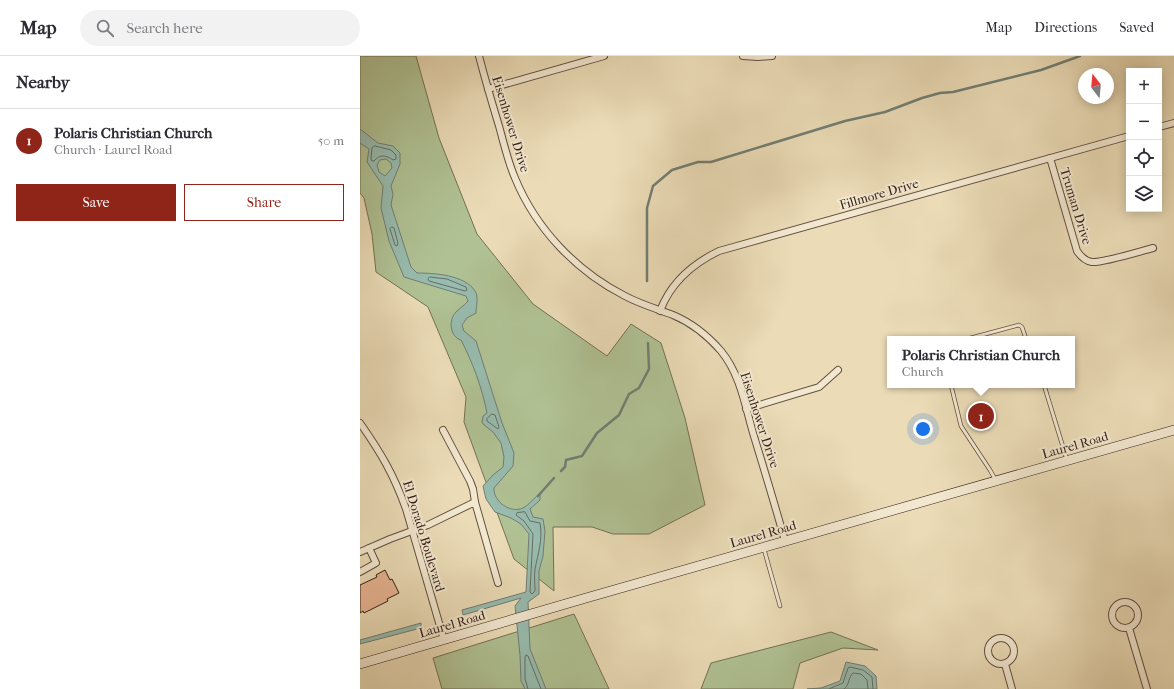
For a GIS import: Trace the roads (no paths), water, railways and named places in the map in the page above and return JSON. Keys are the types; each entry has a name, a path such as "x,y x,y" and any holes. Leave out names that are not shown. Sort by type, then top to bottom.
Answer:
{"street":[{"name":"Eisenhower Drive","path":"479,56 508,160 515,179 534,215 547,232 575,262 602,283 625,297 686,321 712,340 722,353 733,371 746,409 785,541"},
{"path":"488,89 604,56"},
{"path":"743,56 772,56"},
{"path":"1162,126 1174,123"},
{"name":"Fillmore Drive","path":"660,311 668,293 686,271 706,257 719,251 1126,137"},
{"name":"Truman Drive","path":"1050,158 1077,252 1081,257 1086,260 1097,262 1153,248"},
{"path":"746,409 820,387 838,370"},
{"name":"El Dorado Boulevard","path":"360,423 379,450 399,488 444,640"},
{"path":"443,430 474,489 475,502 498,584"},
{"name":"Laurel Road","path":"360,664 1174,430"},
{"path":"360,552 428,525 475,502"},
{"path":"360,572 376,563 369,548"},
{"path":"1129,602 1136,607 1138,611 1138,619 1133,626 1129,628 1120,627 1112,617 1114,609 1121,603 1129,602"},
{"path":"1129,628 1147,689"},
{"path":"998,638 1007,639 1013,645 1014,654 1009,662 1005,664 996,664 988,655 988,646 998,638"},
{"path":"1005,664 1012,689"}],"lane":[{"path":"978,336 1019,325 1022,327 1025,336"},
{"path":"953,388 961,426 990,470 995,481"},
{"path":"1045,388 1067,461"},
{"path":"763,547 780,606"}],"water":[{"path":"360,129 378,143 393,146 400,153 400,164 391,186 393,194 391,205 411,267 417,273 440,274 457,278 464,281 476,293 476,313 467,318 462,325 464,331 476,341 502,423 514,453 513,466 494,488 494,493 499,502 503,505 508,508 518,509 525,507 540,493 540,500 530,509 533,517 543,519 545,531 543,556 539,571 539,594 528,602 530,649 546,689 525,689 521,681 515,606 521,598 463,615 462,610 526,592 529,534 521,524 511,518 495,512 486,499 483,486 503,467 504,457 501,443 493,432 482,422 483,416 487,413 480,385 461,340 454,335 451,328 453,315 468,301 466,296 404,277 389,241 381,208 383,186 367,162 369,149 360,143","holes":["386,159 391,163 392,168 385,176 379,172 377,165 380,160"]},
{"path":"421,623 421,628 360,644 360,640"},
{"path":"846,662 865,666 876,676 877,689 807,689 821,688 840,681"}],"waterway":[{"path":"647,281 647,208 653,186 672,170 698,162 711,162 845,121 885,112 940,93 953,92 1041,70 1080,56"},
{"path":"561,471 565,467 566,460 582,456 597,433 619,415 629,394 639,388 649,369 648,343"},
{"path":"538,496 554,478"}],"place":[{"name":"Polaris Christian Church","path":"981,416"}]}
